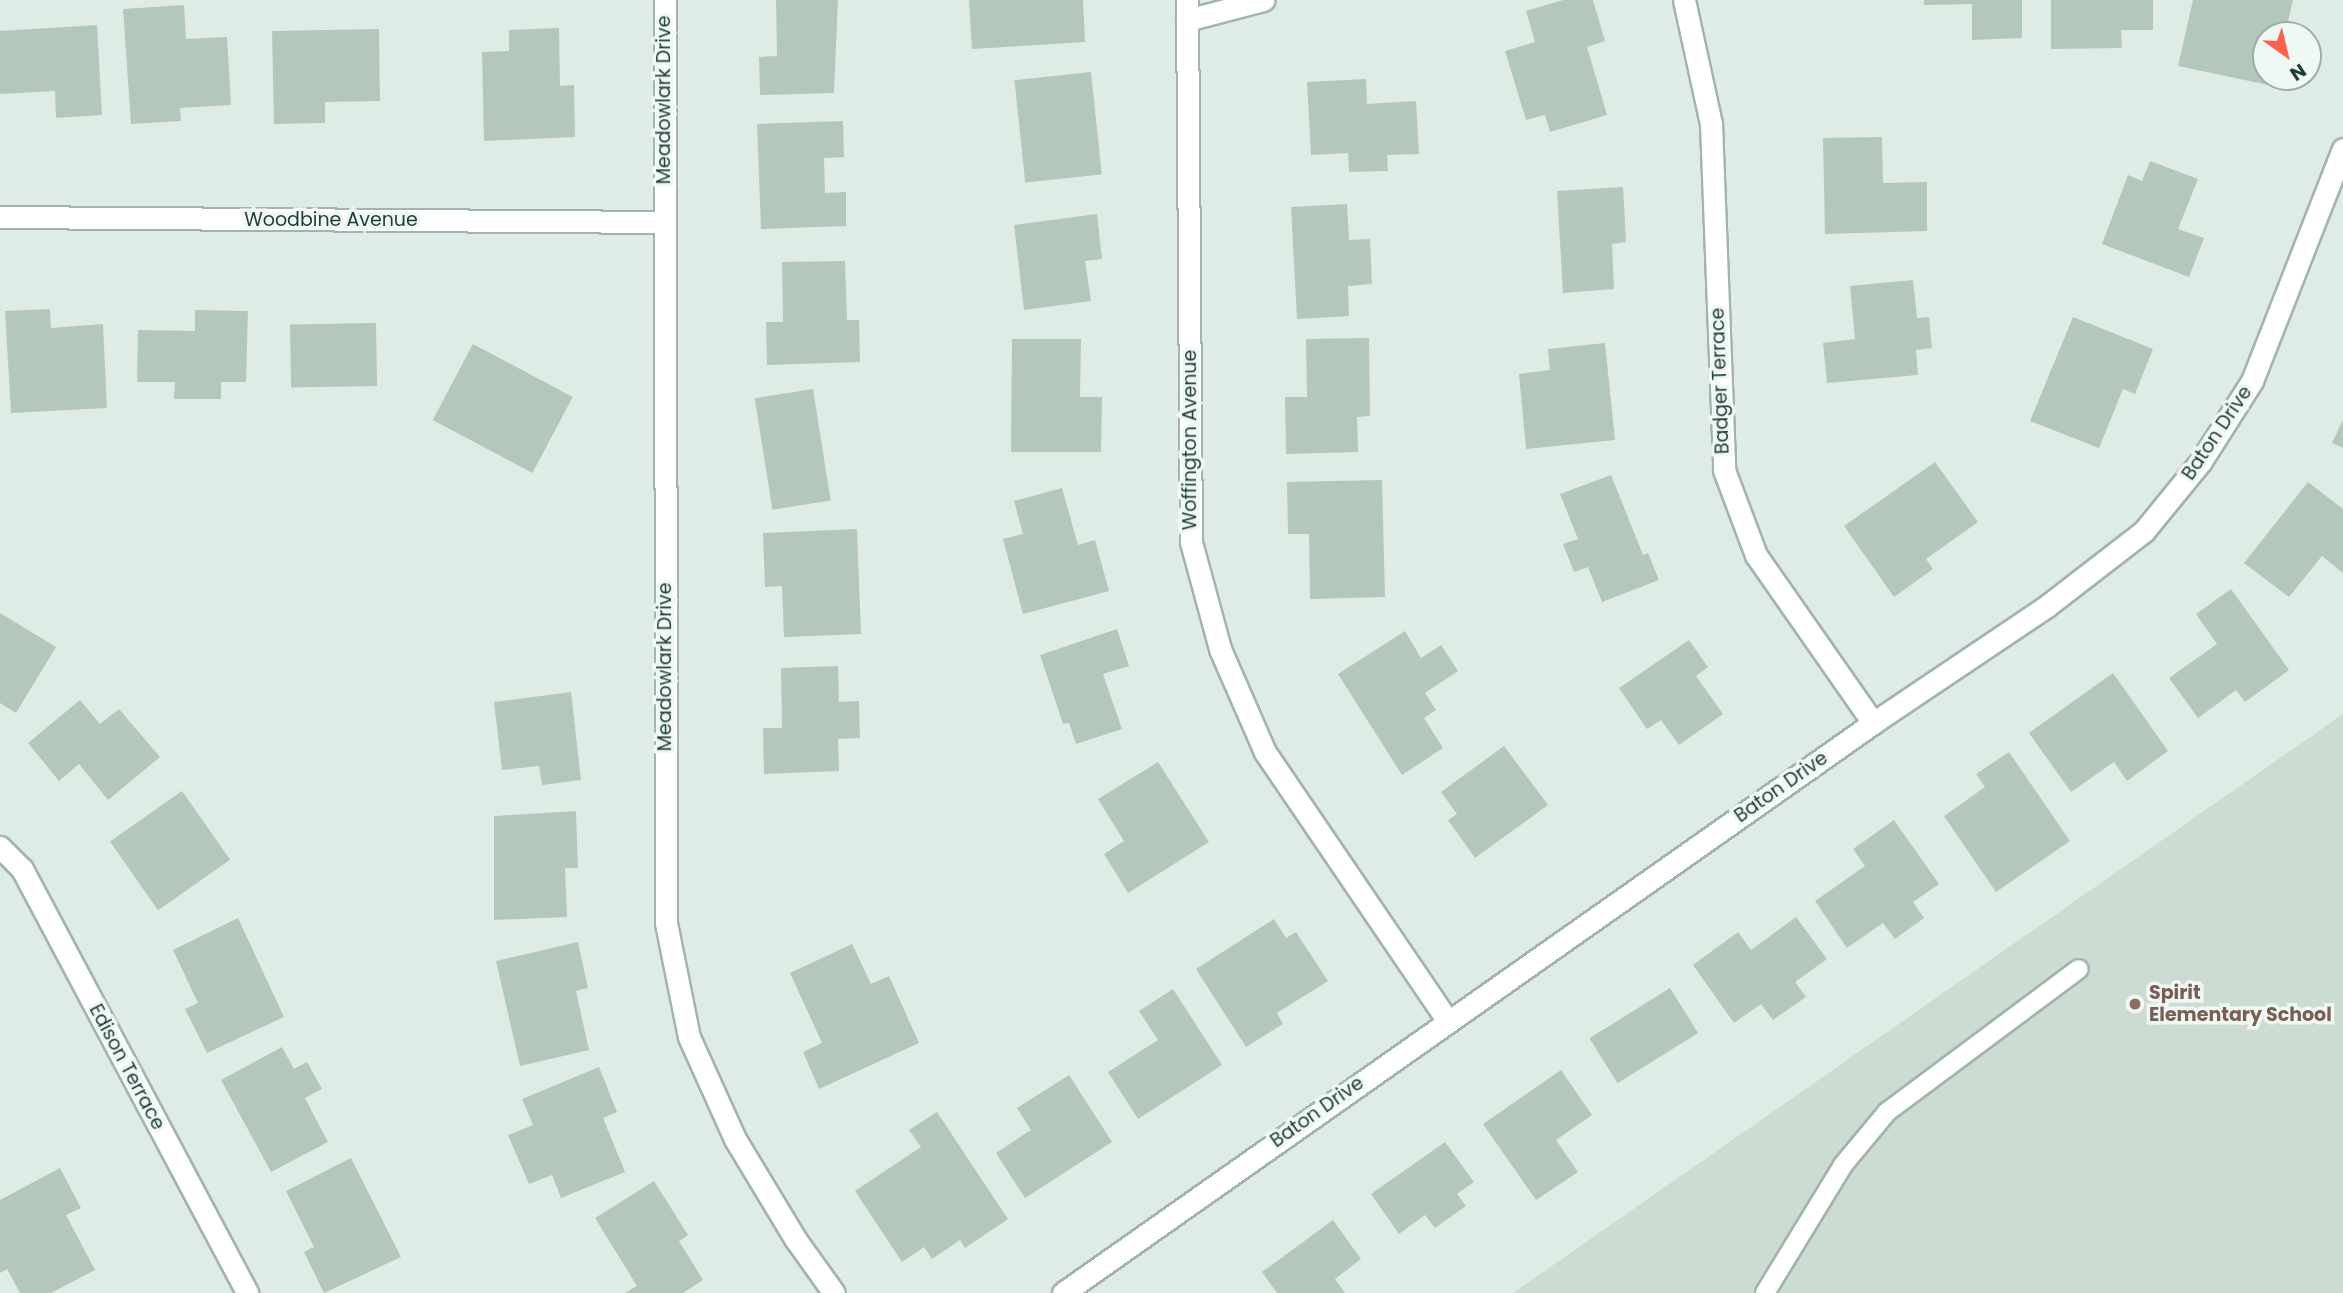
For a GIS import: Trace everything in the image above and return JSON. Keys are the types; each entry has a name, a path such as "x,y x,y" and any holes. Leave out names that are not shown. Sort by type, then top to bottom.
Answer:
{"street":[{"name":"Meadowlark Drive","path":"664,0 666,923 689,1037 735,1139 796,1240 834,1293"},
{"path":"1187,10 1263,0"},
{"name":"Badger Terrace","path":"1684,0 1711,124 1724,470 1756,555 1873,723"},
{"name":"Woffington Avenue","path":"1187,10 1191,542 1220,649 1265,752 1447,1020"},
{"name":"Baton Drive","path":"1063,1293 1447,1020 1873,723 2047,606 2144,531 2201,461 2252,381 2343,149"},
{"name":"Woodbine Avenue","path":"0,217 663,222"},
{"name":"Edison Terrace","path":"0,847 22,869 247,1293"}],"lane":[{"path":"1765,1293 1843,1165 1887,1112 2079,969"}],"shaded area":[{"name":"Spirit Elementary School","path":"2343,714 2343,1293 1513,1293"}],"building":[{"path":"776,0 838,0 834,93 760,95 759,57 777,56"},
{"path":"969,0 1083,0 1085,42 972,49"},
{"path":"1563,0 1593,0 1605,41 1587,47 1607,115 1550,132 1545,115 1526,120 1505,51 1535,42 1526,11"},
{"path":"1924,0 2022,0 2022,38 1972,40 1972,4 1924,5"},
{"path":"2051,0 2153,0 2153,30 2121,30 2122,48 2051,49"},
{"path":"2193,0 2293,0 2288,21 2252,21 2252,82 2178,66"},
{"path":"184,5 186,39 227,37 231,105 180,108 181,121 131,124 123,9"},
{"path":"97,25 102,115 56,118 55,91 0,94 0,31"},
{"path":"559,28 560,86 574,85 575,137 484,141 482,52 509,51 509,30"},
{"path":"379,29 380,101 325,102 325,123 274,124 272,31"},
{"path":"1091,72 1102,174 1025,182 1014,80"},
{"path":"1366,79 1367,104 1416,101 1419,154 1387,155 1388,171 1349,172 1348,153 1311,155 1307,82"},
{"path":"843,121 844,157 824,158 825,193 846,192 846,226 761,229 757,124"},
{"path":"1882,137 1883,183 1927,182 1927,231 1825,234 1823,138"},
{"path":"2150,161 2198,179 2178,229 2204,238 2189,277 2102,244 2128,175 2142,181"},
{"path":"1623,187 1626,242 1612,244 1614,289 1563,293 1557,191"},
{"path":"1347,204 1349,240 1370,239 1372,284 1348,286 1349,316 1297,319 1291,207"},
{"path":"1097,214 1102,259 1085,261 1091,301 1024,310 1014,225"},
{"path":"845,261 847,320 859,320 860,362 767,365 766,322 783,322 782,262"},
{"path":"1913,280 1917,318 1929,317 1932,348 1916,350 1918,375 1827,383 1823,343 1855,339 1850,286"},
{"path":"50,309 51,328 103,324 107,408 11,413 5,311"},
{"path":"195,310 248,311 246,382 221,382 221,399 174,399 175,382 137,382 138,330 195,331"},
{"path":"2073,317 2153,349 2135,394 2123,389 2099,448 2030,421"},
{"path":"376,323 377,386 291,387 290,325"},
{"path":"1369,338 1370,416 1357,417 1358,452 1286,454 1285,397 1307,397 1306,339"},
{"path":"1012,339 1081,339 1080,397 1102,397 1101,452 1011,452"},
{"path":"1605,343 1615,440 1526,449 1519,374 1550,370 1548,349"},
{"path":"473,344 573,397 532,473 433,420"},
{"path":"813,389 831,501 772,510 755,398"},
{"path":"2343,420 2343,448 2332,443"},
{"path":"1935,462 1978,522 1926,559 1933,569 1894,597 1844,526"},
{"path":"1611,475 1643,555 1648,553 1659,580 1602,602 1588,567 1574,572 1563,544 1578,539 1560,494"},
{"path":"1382,480 1385,597 1310,599 1309,534 1288,534 1287,482"},
{"path":"2308,482 2343,509 2343,573 2322,556 2289,597 2244,563"},
{"path":"1062,488 1078,545 1095,540 1109,591 1023,614 1003,539 1023,534 1014,501"},
{"path":"857,529 861,634 784,637 782,586 765,587 763,533"},
{"path":"2231,589 2289,670 2245,702 2236,690 2198,718 2169,678 2217,644 2196,614"},
{"path":"0,613 56,647 16,713 0,703"},
{"path":"1117,629 1129,666 1103,674 1122,729 1076,744 1069,723 1063,724 1040,655"},
{"path":"1405,631 1421,658 1441,645 1458,671 1425,693 1436,710 1424,718 1443,748 1402,775 1338,674"},
{"path":"1689,640 1708,667 1696,676 1723,714 1679,745 1661,720 1647,729 1619,688"},
{"path":"838,666 839,702 859,701 860,738 838,739 839,771 764,774 763,728 782,728 781,668"},
{"path":"2113,673 2168,751 2127,781 2114,762 2071,792 2029,733"},
{"path":"571,692 581,780 542,785 539,766 502,770 494,702"},
{"path":"80,700 100,724 119,709 160,757 108,800 79,764 59,781 28,743"},
{"path":"1504,746 1548,805 1475,858 1448,820 1457,814 1441,792"},
{"path":"2009,752 2070,841 1996,892 1944,816 1985,787 1976,774"},
{"path":"1158,762 1209,842 1128,893 1104,854 1124,841 1098,799"},
{"path":"182,791 230,860 158,910 110,841"},
{"path":"576,811 578,868 565,868 567,917 494,920 494,816"},
{"path":"1894,820 1939,884 1913,902 1924,918 1895,939 1883,923 1847,948 1815,901 1865,866 1853,849"},
{"path":"1796,917 1827,959 1795,982 1806,997 1773,1020 1761,1004 1734,1023 1693,965 1738,932 1751,950"},
{"path":"238,918 284,1017 207,1053 185,1009 198,1003 173,950"},
{"path":"1274,919 1286,938 1296,932 1328,981 1277,1013 1283,1024 1246,1047 1196,969"},
{"path":"578,942 588,988 576,991 589,1050 520,1066 496,961"},
{"path":"852,944 871,984 889,976 919,1043 819,1089 803,1052 822,1043 790,973"},
{"path":"1670,988 1698,1033 1618,1083 1589,1038"},
{"path":"1173,989 1222,1065 1138,1119 1108,1072 1158,1040 1139,1011"},
{"path":"282,1047 294,1069 307,1062 322,1089 305,1098 328,1142 271,1172 221,1080"},
{"path":"599,1067 617,1112 603,1118 625,1172 561,1198 552,1175 529,1184 508,1135 533,1125 522,1099"},
{"path":"1561,1070 1592,1115 1556,1140 1578,1172 1536,1200 1483,1124"},
{"path":"1069,1075 1112,1142 1025,1198 996,1153 1031,1130 1017,1108"},
{"path":"937,1112 1008,1219 965,1248 960,1240 932,1259 924,1247 902,1262 855,1191 921,1147 909,1130"},
{"path":"1445,1142 1474,1182 1457,1194 1466,1206 1435,1228 1425,1215 1399,1234 1371,1194"},
{"path":"351,1158 401,1257 324,1293 304,1252 314,1247 286,1191"},
{"path":"60,1168 81,1208 66,1215 95,1270 51,1293 20,1293 7,1269 0,1273 0,1200"},
{"path":"654,1181 688,1235 679,1241 703,1280 683,1293 625,1293 637,1286 595,1218"},
{"path":"1333,1220 1361,1259 1335,1279 1345,1293 1277,1293 1262,1272"}],"place":[{"name":"Spirit Elementary School","path":"2135,1004"}]}
